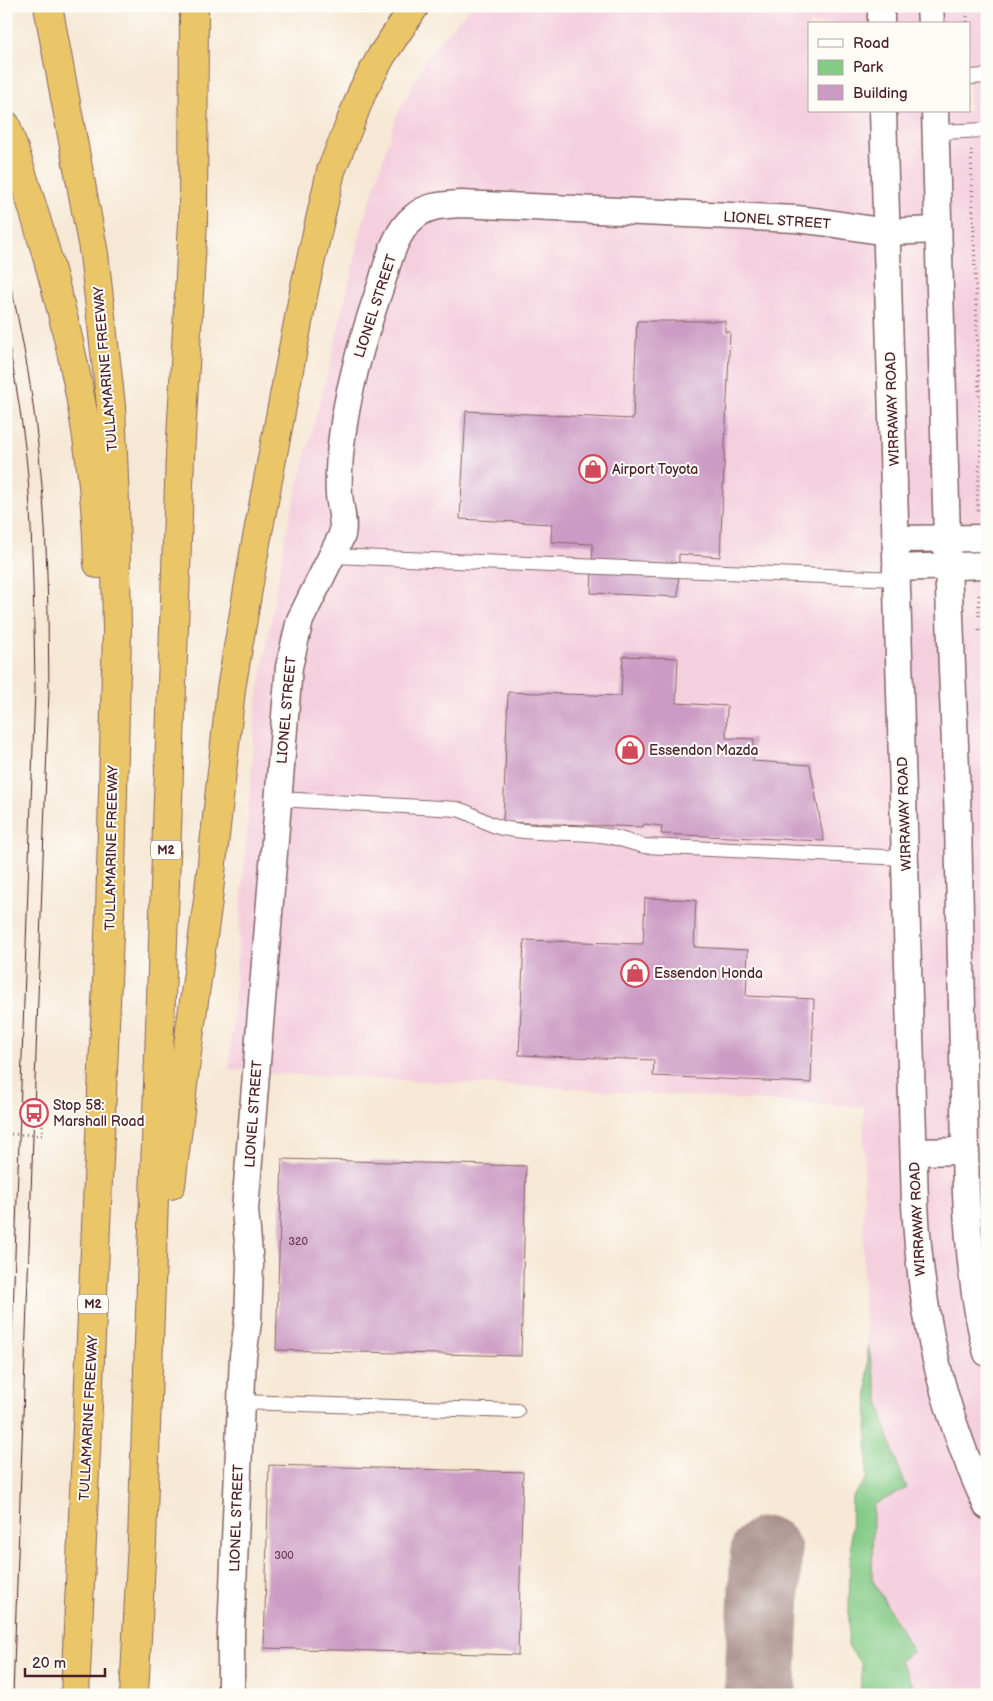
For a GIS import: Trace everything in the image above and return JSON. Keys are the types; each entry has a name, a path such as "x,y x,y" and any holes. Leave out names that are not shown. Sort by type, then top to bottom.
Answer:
{"highway":[{"name":"TULLAMARINE FREEWAY","path":"48,6 94,254 112,406 116,630 110,913 75,1695"},
{"name":"M2","path":"134,1695 142,1541 179,475 193,221 194,6"},
{"path":"142,1541 165,1239 174,1153 208,900 231,689 255,548 305,286 331,171 363,90 382,55 416,6"},
{"path":"6,125 34,208 64,317 82,410 92,478 98,556 110,913"}],"street":[{"path":"881,6 881,22"},
{"path":"930,6 931,22"},
{"name":"WIRRAWAY ROAD","path":"883,112 917,1251 929,1332 944,1394 958,1439 987,1506"},
{"path":"935,121 947,539 958,822 961,1007 969,1242 974,1287 987,1353"},
{"name":"LIONEL STREET","path":"231,1695 231,1633 243,1356 248,1322 250,1264 245,1210 279,799 286,686 294,642 304,613 333,556 343,528 339,495 340,462 347,405 354,375 386,269 400,235 409,221 424,210 443,205 461,204 809,220 886,232 938,230"},
{"path":"896,540 983,538"},
{"path":"896,574 948,567 983,565"},
{"path":"914,1152 966,1151"}],"lane":[{"path":"970,77 987,76"},
{"path":"935,121 970,131 987,130"},
{"path":"333,556 896,574"},
{"path":"279,799 457,809 466,811 494,826 504,829 526,832 600,834 644,846 905,858"},
{"path":"241,1402 517,1411"}],"path":[{"path":"967,6 968,22"},
{"path":"969,112 981,448 977,498 983,538"},
{"path":"978,383 987,402"},
{"path":"979,629 983,565"},
{"path":"7,1170 7,1134 42,1135 43,1117"}],"shaded area":[{"path":"471,6 987,6 987,1695 918,1695 900,1660 913,1652 872,1579 873,1505 907,1488 895,1461 874,1379 868,1345 863,1299 864,1107 559,1088 279,1074 229,1069 256,707 286,532 331,359 362,227 396,117 430,52"}],"green space":[{"path":"868,1345 888,1436 907,1488 873,1505 872,1579 913,1652 900,1660 918,1695 860,1695 862,1665 848,1646 852,1497 867,1478"}],"building":[{"name":"Airport Toyota","path":"637,321 725,321 725,332 730,332 720,557 679,554 678,597 591,593 593,544 551,542 552,524 460,519 466,411 633,419"},
{"name":"Essendon Mazda","path":"623,656 678,658 676,703 727,706 726,738 754,739 753,761 810,765 824,841 661,834 662,826 644,824 643,827 503,822 508,692 621,696"},
{"name":"Essendon Honda","path":"645,898 696,900 694,947 748,950 746,996 814,999 811,1083 653,1076 654,1060 519,1055 524,940 643,944"},
{"path":"282,1159 526,1166 521,1356 276,1350"},
{"path":"269,1465 523,1472 518,1655 264,1648"}],"taxiway":[{"path":"760,1695 766,1553"}],"tram line":[{"path":"6,266 28,370 38,449 46,556 49,691 13,1695"},
{"path":"6,330 22,422 28,477 35,690 6,1510"}],"place":[{"name":"Airport Toyota","path":"593,469"},
{"name":"Essendon Mazda","path":"630,750"},
{"name":"Essendon Honda","path":"635,973"},
{"name":"Stop 58: Marshall Road","path":"34,1113"}]}
